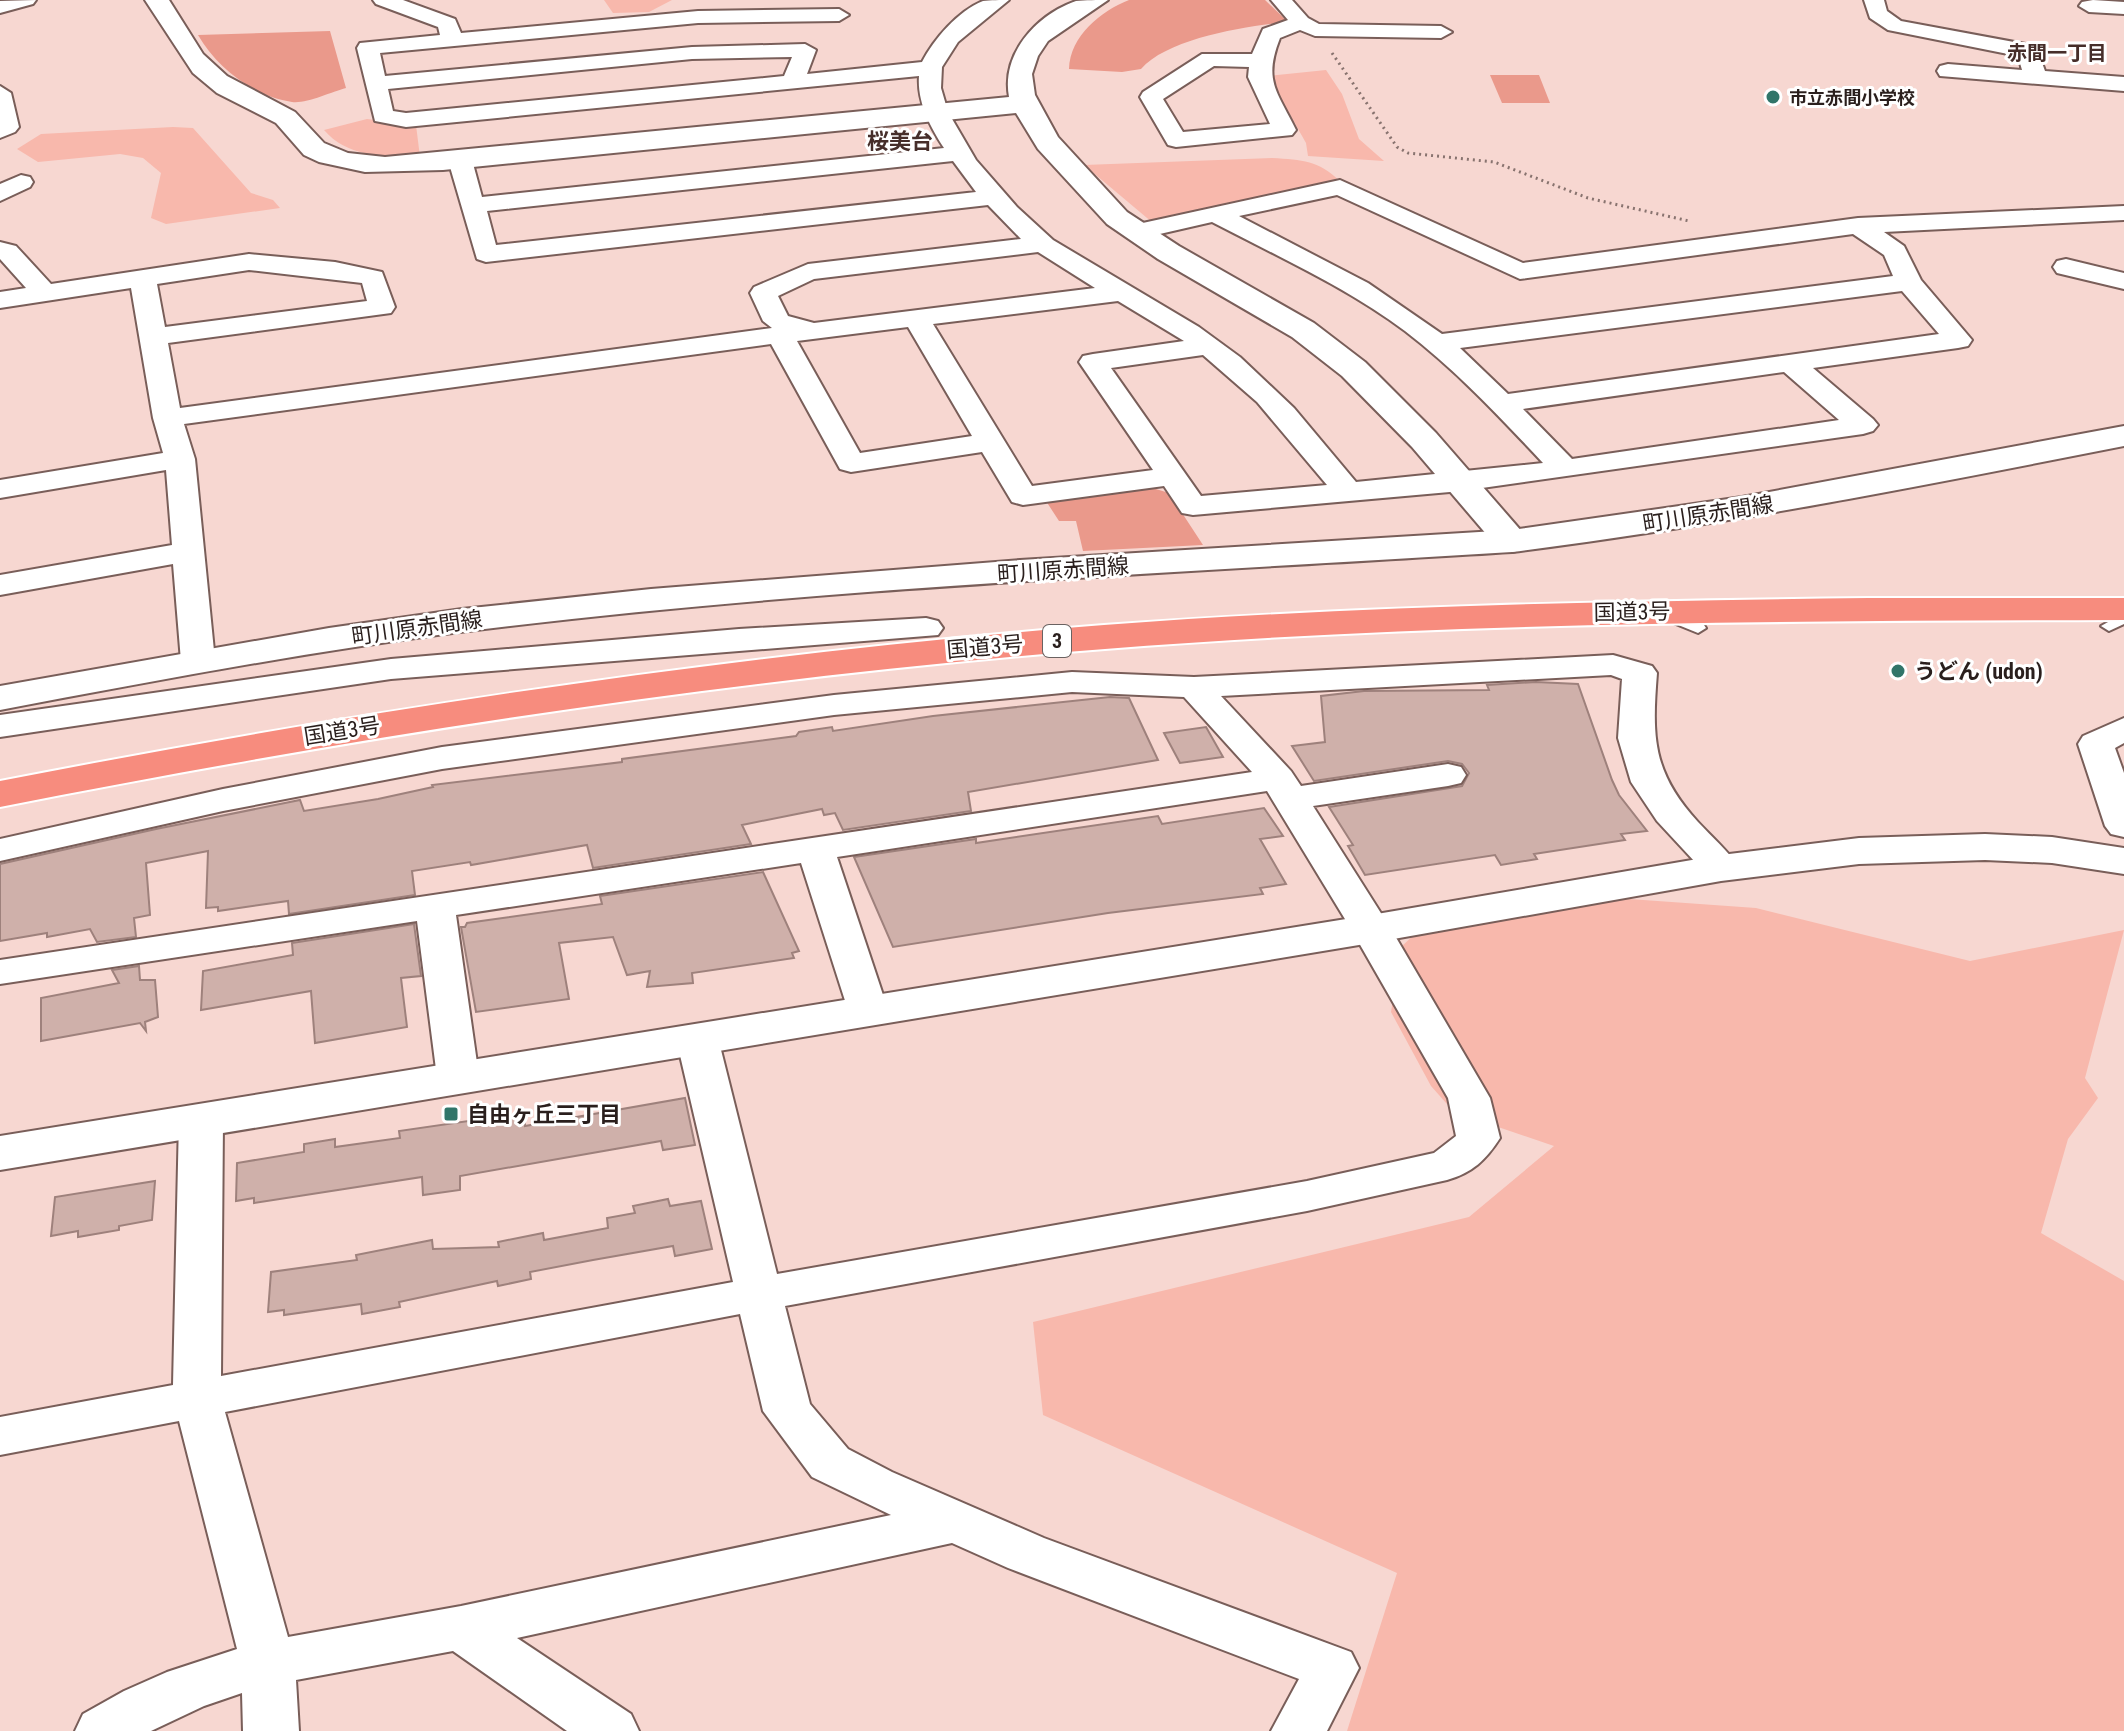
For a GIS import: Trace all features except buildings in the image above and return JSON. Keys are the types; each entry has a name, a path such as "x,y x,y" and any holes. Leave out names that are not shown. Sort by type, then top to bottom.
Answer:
{"highway":[{"name":"国道3号","path":"0,767 301,711 518,676 736,646 926,628 1310,598 1707,587 2124,585"},
{"name":"国道3号","path":"0,794 526,701 742,671 1108,637 1315,624 1659,611 2116,618"}],"street":[{"path":"0,7 26,0"},
{"path":"157,0 190,55 209,75 285,116 297,127 304,141 320,152 357,162 391,165 460,160 1022,104"},
{"path":"383,0 448,23 452,40"},
{"path":"793,82 805,50 839,15 860,0"},
{"path":"991,0 998,0"},
{"path":"998,0 953,35 931,68 929,97 935,112 993,197 1043,244 1171,320 1256,383 1276,403 1347,491"},
{"path":"1096,0 1066,15 1034,44 1022,63 1017,82 1022,104 1057,154 1115,217 1283,316 1322,344 1376,391 1512,541"},
{"path":"1281,0 1308,26"},
{"path":"1874,0 1877,14 1895,26 2028,51 2035,76"},
{"path":"2089,6 2124,8"},
{"path":"839,15 560,19 452,40 368,48 383,116 406,120 931,68"},
{"path":"1260,61 1210,59 1151,97 1176,140 1284,130 1262,86 1260,61 1271,34 1308,26 1441,32"},
{"path":"375,84 692,53 805,50"},
{"path":"1948,71 2124,84"},
{"path":"0,93 7,127 0,131"},
{"path":"473,205 962,153"},
{"path":"460,160 486,254 993,197"},
{"path":"1079,267 1113,258 1149,239 1215,214 1340,187 1520,271 1858,226 2124,213"},
{"path":"1215,214 1375,300 1437,343 1502,403 1565,469"},
{"path":"1502,403 1958,340 1909,282 1895,251 1858,226"},
{"path":"814,331 777,321 763,293 808,272 1043,244"},
{"path":"0,250 7,251 45,293"},
{"path":"0,300 249,262 335,270 373,278 382,307 153,337"},
{"path":"2066,267 2124,281"},
{"path":"143,278 167,418 180,459 198,661"},
{"path":"1437,343 1909,282"},
{"path":"167,418 1122,293"},
{"path":"916,318 1023,496 1173,476"},
{"path":"781,337 851,463 990,442"},
{"path":"1209,346 1093,362 1193,506 1461,482 1863,425 1790,363"},
{"name":"町川原赤間線","path":"0,698 198,661 483,618 669,599 1004,573 1512,541 1707,516 2124,436"},
{"path":"0,489 180,459"},
{"path":"0,585 186,552"},
{"path":"0,726 391,669 723,640 926,628"},
{"path":"0,850 223,800 473,754 834,705 1072,682 1194,687 1613,665 1640,673 1637,748 1647,777 1664,806 1721,868"},
{"path":"0,1436 759,1294 1307,1196 1447,1165 1466,1153 1478,1138 1469,1098 1371,929 1284,789 1194,687"},
{"path":"2124,729 2096,744 2124,826"},
{"path":"0,972 815,849 1284,789 1448,775"},
{"path":"0,1153 1371,929 1721,868 1859,851 1985,847 2052,850 2124,861"},
{"path":"815,849 868,1010"},
{"path":"435,906 458,1077"},
{"path":"697,1038 787,1411 830,1463 1026,1553 1332,1668 1299,1731"},
{"path":"201,1120 197,1398 268,1664 271,1731"},
{"path":"103,1731 199,1682 268,1664 461,1628 955,1522"},
{"path":"461,1628 611,1731"}],"lane":[{"path":"1659,611 1698,628"},
{"path":"2116,618 2124,618"}],"path":[{"path":"1308,26 1355,82 1397,147 1408,153 1494,162 1588,198 1715,227 1749,241"}],"shaded area":[{"path":"604,0 672,0 649,12 613,13"},
{"path":"1129,0 1265,0 1288,22 1209,35 1170,49 1141,69 1122,72 1069,69 1075,46 1089,26"},
{"path":"330,31 346,88 298,102 264,94 238,79 215,59 198,35"},
{"path":"1326,70 1342,94 1359,139 1384,161 1308,156 1306,143 1268,76"},
{"path":"1490,75 1539,75 1550,103 1502,103"},
{"path":"367,119 416,125 420,157 381,156 356,151 344,146 324,130"},
{"path":"193,128 251,193 273,200 280,208 166,224 151,218 161,173 143,158 120,154 38,162 17,149 41,134"},
{"path":"1272,158 1310,162 1341,182 1153,223 1084,165"},
{"path":"1146,486 1169,493 1203,545 1083,551 1076,521 1059,521 1046,501"},
{"path":"1573,895 1756,908 1970,961 2124,930 2085,1078 2098,1098 2068,1139 2041,1233 2124,1281 2124,1731 1347,1731 1397,1573 1043,1415 1033,1322 1469,1217 1554,1146 1454,1112 1431,1086 1391,1012 1402,946 1429,921"}],"place":[{"name":"市立赤間小学校","path":"1773,97"},
{"name":"うどん (udon)","path":"1898,671"},
{"name":"自由ヶ丘三丁目","path":"451,1114"}],"district":[{"name":"赤間一丁目","path":"2057,53"},
{"name":"桜美台","path":"900,141"}]}
